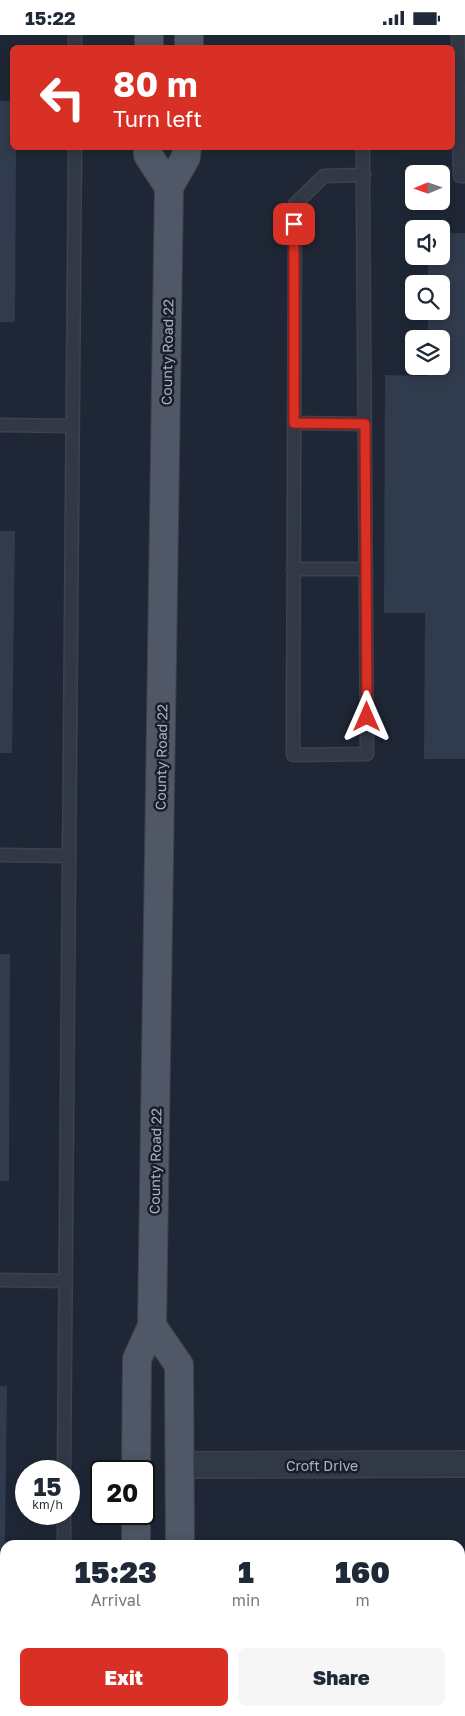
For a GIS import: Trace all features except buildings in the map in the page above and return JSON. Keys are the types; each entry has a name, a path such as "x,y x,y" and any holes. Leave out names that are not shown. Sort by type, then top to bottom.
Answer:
{"main road":[{"path":"148,150 148,155 169,187"},
{"name":"County Road 22","path":"136,1460 137,1359 152,1326 169,187 186,157 187,150"},
{"path":"152,1326 179,1365 180,1540"},
{"path":"136,1525 136,1540"}],"street":[{"name":"Croft Drive","path":"179,1465 465,1464"}],"lane":[{"path":"458,35 460,177 465,177"},
{"path":"64,1460 75,150"},
{"path":"363,150 364,175 367,754 293,755 294,204 324,176 364,175"},
{"path":"294,423 365,424"},
{"path":"0,425 72,425"},
{"path":"293,569 366,569"},
{"path":"0,855 69,856"},
{"path":"0,1281 66,1281"},
{"path":"64,1525 64,1540"}],"route":[{"path":"294,224 294,423 365,424 367,717"}]}
